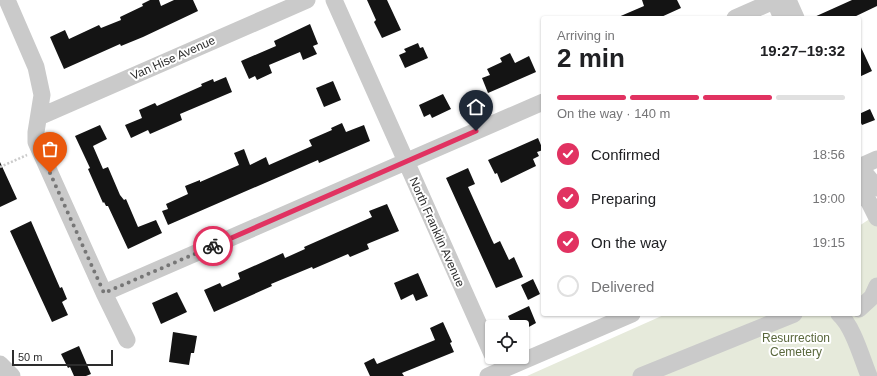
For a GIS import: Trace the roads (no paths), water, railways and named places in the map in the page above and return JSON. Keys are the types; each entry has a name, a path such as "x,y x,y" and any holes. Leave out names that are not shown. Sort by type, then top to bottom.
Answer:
{"street":[{"path":"7,0 36,67 42,96 36,132 36,142 104,293 127,340"},
{"name":"Van Hise Avenue","path":"39,117 307,0"},
{"name":"North Franklin Avenue","path":"334,0 485,339"},
{"path":"740,16 778,0"},
{"path":"778,0 782,16"},
{"path":"778,0 794,16"},
{"path":"104,293 541,103"},
{"path":"861,166 877,160"},
{"path":"861,171 864,172 868,197 877,218"},
{"path":"861,307 872,297 877,286"},
{"path":"496,370 627,316"},
{"path":"641,376 789,316"},
{"path":"845,316 869,376"},
{"path":"0,364 12,376"}],"park label":[{"name":"Resurrection Cemetery","path":"796,345"}]}
